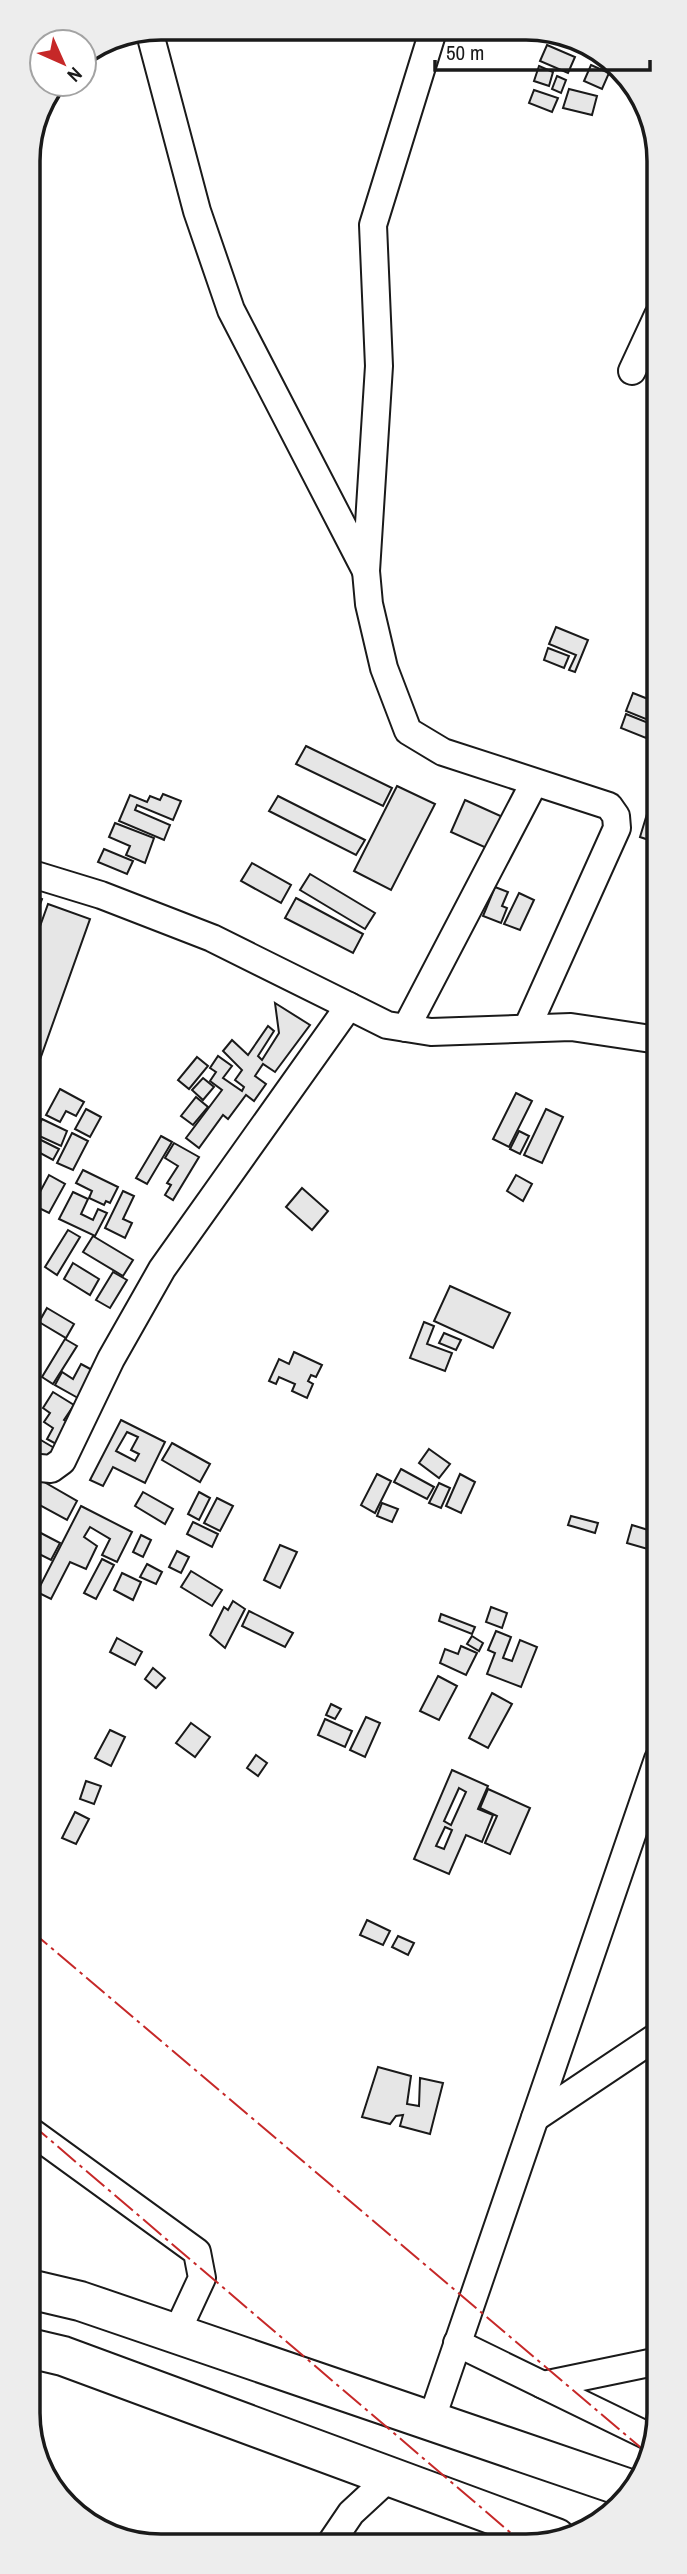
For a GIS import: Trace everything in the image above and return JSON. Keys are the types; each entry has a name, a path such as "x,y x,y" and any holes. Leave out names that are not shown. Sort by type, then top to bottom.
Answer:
{"main road":[{"path":"40,2292 80,2301 620,2487"},
{"path":"40,2350 63,2356 542,2533"}],"street":[{"path":"430,40 373,225 379,366 366,571 369,604 384,668 408,731 443,752 609,806 616,816 617,828 527,1028"},
{"path":"152,41 197,211 231,310 366,571"},
{"path":"632,371 647,339"},
{"path":"406,1028 534,783"},
{"path":"41,877 101,895 212,938 387,1025 431,1032 571,1027 647,1038"},
{"path":"40,1468 51,1469 62,1461 111,1359 162,1269 349,1006"},
{"path":"431,2421 646,1796"},
{"path":"535,2118 646,2044"},
{"path":"40,2138 197,2252 202,2278 176,2334"},
{"path":"457,2343 644,2434"},
{"path":"543,2385 646,2364"},
{"path":"337,2534 351,2513 391,2476"}],"building":[{"path":"547,45 575,57 568,73 540,61"},
{"path":"591,65 609,74 602,89 584,81"},
{"path":"539,66 553,72 549,86 534,81"},
{"path":"557,76 566,80 561,93 552,89"},
{"path":"569,89 597,96 592,115 563,108"},
{"path":"534,90 558,98 552,112 529,103"},
{"path":"556,627 588,640 575,672 569,670 576,655 549,644"},
{"path":"548,648 569,656 564,668 544,660"},
{"path":"633,693 647,699 647,719 626,711"},
{"path":"626,714 647,722 647,736 646,738 621,728"},
{"path":"306,746 392,788 383,806 296,764"},
{"path":"397,786 435,804 391,890 354,871"},
{"path":"163,794 181,801 173,820 137,805 135,810 170,825 164,840 119,821 130,795 147,802 150,796 160,800"},
{"path":"278,796 365,840 356,855 269,811"},
{"path":"465,800 505,818 491,850 451,832"},
{"path":"647,815 647,839 640,837"},
{"path":"115,823 154,838 145,863 126,855 130,846 109,837"},
{"path":"104,849 133,861 127,874 98,862"},
{"path":"252,863 291,885 281,903 241,881"},
{"path":"310,874 375,913 365,929 300,890"},
{"path":"495,887 508,892 502,906 507,908 501,923 483,916"},
{"path":"519,893 534,900 520,930 504,924"},
{"path":"296,898 363,934 353,953 285,918"},
{"path":"48,904 90,919 41,1058 41,924"},
{"path":"275,1003 310,1025 275,1072 263,1064 255,1076 266,1084 254,1101 246,1095 228,1119 223,1115 199,1148 186,1138 222,1090 210,1081 216,1072 210,1068 218,1056 232,1066 223,1078 242,1091 244,1087 235,1080 242,1070 223,1051 232,1040 248,1055 268,1026 274,1031 258,1056 262,1060 279,1033"},
{"path":"197,1057 208,1066 189,1089 178,1080"},
{"path":"203,1078 214,1087 203,1100 192,1090"},
{"path":"60,1089 84,1102 76,1116 66,1111 60,1122 46,1115"},
{"path":"516,1093 532,1101 509,1147 493,1139"},
{"path":"196,1097 208,1107 193,1125 181,1116"},
{"path":"86,1109 101,1117 90,1137 75,1129"},
{"path":"546,1109 563,1117 542,1163 524,1155"},
{"path":"42,1119 67,1131 61,1146 41,1137"},
{"path":"519,1131 529,1136 520,1154 510,1149"},
{"path":"72,1133 88,1141 73,1170 57,1163"},
{"path":"161,1136 172,1142 147,1184 136,1178"},
{"path":"41,1140 59,1149 53,1160 41,1153"},
{"path":"174,1143 199,1157 173,1200 165,1195 171,1185 167,1183 178,1166 165,1158"},
{"path":"83,1170 118,1187 110,1203 106,1201 104,1205 89,1198 92,1191 76,1183"},
{"path":"49,1175 65,1184 49,1213 41,1209 41,1191"},
{"path":"516,1175 532,1184 523,1201 507,1191"},
{"path":"302,1188 328,1211 312,1230 286,1207"},
{"path":"123,1191 134,1196 123,1219 132,1223 125,1238 105,1228"},
{"path":"73,1192 88,1199 81,1214 93,1220 98,1209 107,1213 95,1236 59,1219"},
{"path":"68,1230 80,1237 57,1275 45,1267"},
{"path":"93,1236 133,1260 123,1276 83,1252"},
{"path":"73,1263 99,1279 90,1295 64,1279"},
{"path":"113,1272 127,1280 110,1308 96,1300"},
{"path":"450,1286 510,1313 493,1348 434,1321"},
{"path":"47,1308 74,1324 66,1338 40,1323"},
{"path":"424,1322 434,1326 427,1344 452,1353 445,1371 410,1358"},
{"path":"444,1333 461,1340 456,1350 439,1343"},
{"path":"65,1339 77,1346 53,1384 42,1377"},
{"path":"294,1352 322,1365 316,1377 311,1375 308,1381 313,1384 307,1398 292,1391 295,1384 279,1377 276,1384 269,1381 279,1359 289,1364"},
{"path":"81,1364 94,1371 78,1398 55,1385 62,1372 73,1379"},
{"path":"53,1392 74,1405 64,1420 71,1424 58,1445 47,1439 53,1428 44,1422 50,1413 43,1408"},
{"path":"121,1420 165,1442 145,1483 113,1467 103,1486 90,1480","holes":["127,1432 138,1437 131,1450 139,1454 135,1461 116,1451"]},
{"path":"40,1440 56,1449 48,1463 40,1459"},
{"path":"172,1443 210,1464 200,1482 162,1460"},
{"path":"429,1449 450,1464 439,1478 419,1463"},
{"path":"401,1469 434,1487 427,1499 394,1482"},
{"path":"377,1474 391,1481 375,1513 361,1505"},
{"path":"460,1474 475,1482 461,1513 446,1506"},
{"path":"40,1480 77,1501 67,1520 40,1505"},
{"path":"439,1483 450,1488 441,1508 429,1503"},
{"path":"143,1492 173,1509 165,1524 135,1506"},
{"path":"199,1492 210,1498 199,1520 188,1514"},
{"path":"217,1498 233,1506 220,1531 204,1523"},
{"path":"382,1503 398,1509 392,1522 377,1516"},
{"path":"81,1506 132,1532 117,1562 102,1555 110,1539 90,1527 84,1537 97,1546 86,1569 70,1562 51,1599 40,1594 40,1585"},
{"path":"571,1516 598,1523 595,1533 568,1525"},
{"path":"193,1522 218,1534 212,1547 187,1534"},
{"path":"632,1525 646,1529 646,1549 627,1543"},
{"path":"40,1533 60,1543 51,1560 40,1555"},
{"path":"141,1535 151,1540 143,1557 133,1552"},
{"path":"280,1545 297,1552 280,1588 264,1580"},
{"path":"177,1551 189,1557 181,1573 169,1567"},
{"path":"102,1559 114,1565 96,1599 84,1593"},
{"path":"147,1564 162,1572 156,1584 140,1577"},
{"path":"191,1571 222,1590 212,1606 181,1587"},
{"path":"122,1573 141,1582 133,1600 114,1590"},
{"path":"233,1601 245,1609 225,1648 210,1635 224,1607 228,1610"},
{"path":"491,1607 507,1613 502,1628 486,1622"},
{"path":"249,1611 293,1633 285,1647 242,1626"},
{"path":"441,1614 475,1627 472,1634 439,1621"},
{"path":"496,1631 511,1637 503,1658 512,1661 520,1640 537,1647 521,1687 487,1674 495,1653 488,1650"},
{"path":"472,1636 483,1643 479,1651 467,1644"},
{"path":"117,1638 142,1652 135,1665 110,1652"},
{"path":"461,1646 477,1653 466,1675 440,1663 445,1649 458,1654"},
{"path":"153,1668 165,1678 156,1688 145,1679"},
{"path":"438,1676 457,1686 439,1720 420,1711"},
{"path":"492,1693 512,1704 488,1748 469,1738"},
{"path":"331,1704 341,1709 335,1719 326,1715"},
{"path":"366,1717 380,1723 365,1757 350,1750"},
{"path":"325,1719 352,1731 345,1747 318,1735"},
{"path":"191,1723 210,1737 195,1757 176,1743"},
{"path":"110,1730 125,1737 111,1766 95,1758"},
{"path":"256,1755 267,1763 258,1776 247,1768"},
{"path":"452,1770 488,1786 478,1809 493,1815 482,1842 466,1835 449,1874 414,1859","holes":["459,1788 466,1792 451,1825 444,1821","445,1827 452,1830 444,1849 436,1846"]},
{"path":"86,1781 101,1786 94,1804 80,1799"},
{"path":"488,1789 530,1808 510,1854 485,1843 497,1816 480,1808"},
{"path":"75,1812 89,1819 76,1844 62,1838"},
{"path":"367,1920 390,1931 383,1945 360,1935"},
{"path":"398,1936 414,1943 408,1955 392,1947"},
{"path":"378,2067 411,2076 407,2104 419,2106 420,2078 443,2083 430,2134 400,2126 403,2115 396,2116 390,2124 362,2117"}],"power":[{"path":"40,1939 642,2448"},
{"path":"40,2131 512,2534"}]}
